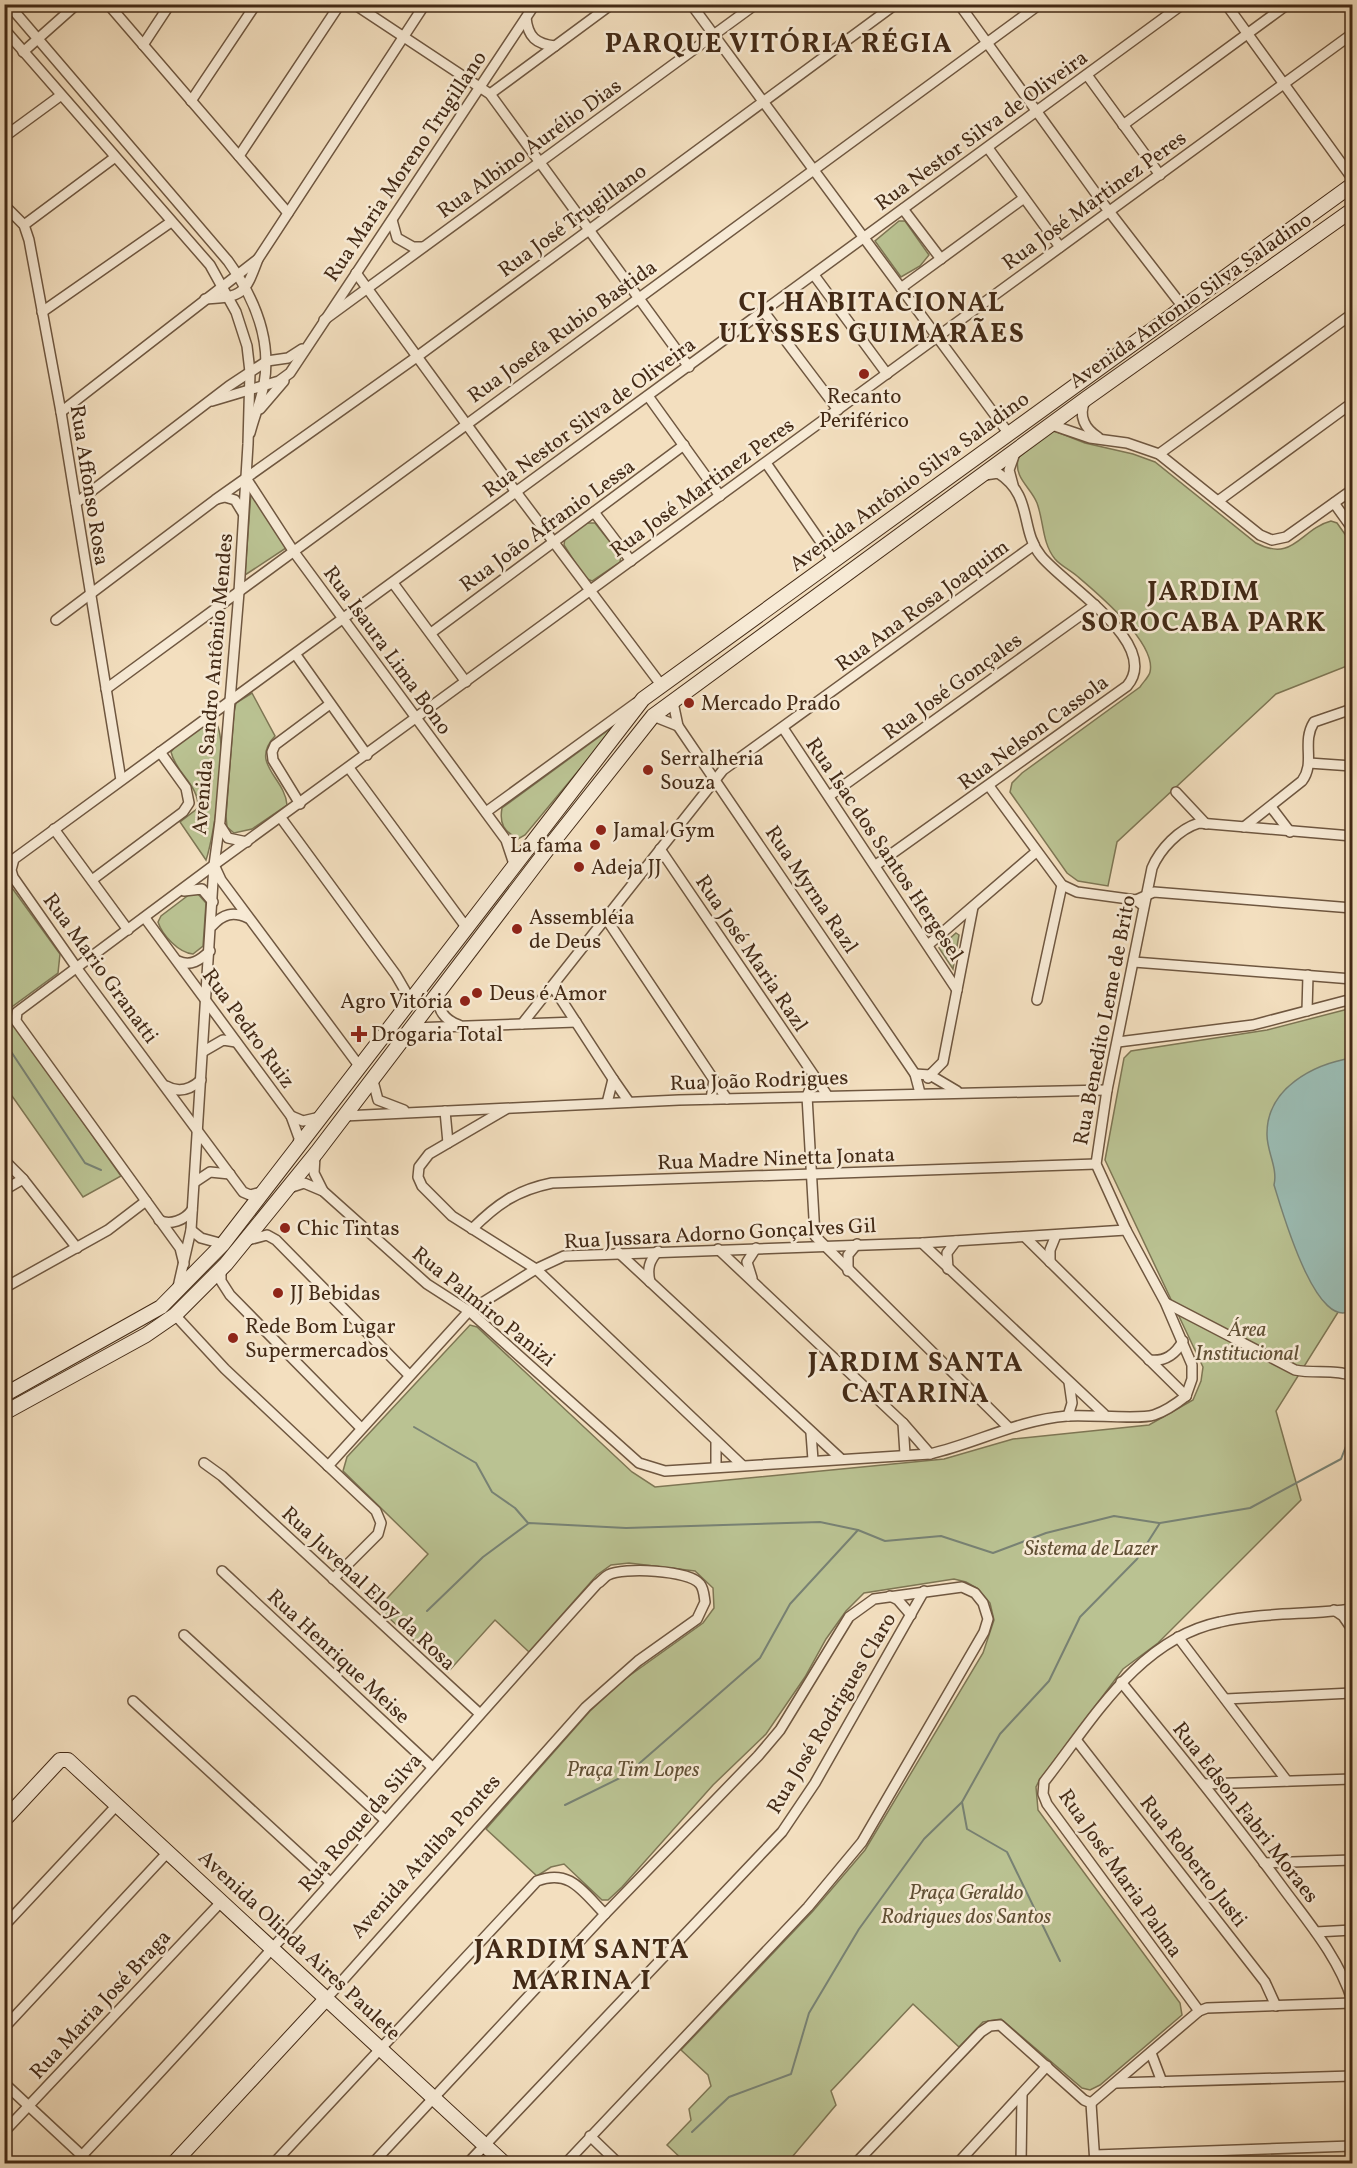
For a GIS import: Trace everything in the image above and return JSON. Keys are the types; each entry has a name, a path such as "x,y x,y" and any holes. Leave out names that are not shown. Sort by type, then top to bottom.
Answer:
{"main road":[{"name":"Avenida Antônio Silva Saladino","path":"527,849 644,699 1353,184"},
{"name":"Avenida Antonio Silva Saladino","path":"1052,425 1120,374 1353,210"},
{"path":"1120,374 1178,325 1184,315 1183,307"},
{"name":"Avenida Antônio Silva Saladino","path":"435,997 653,716 1052,425"},
{"path":"4,1395 141,1320 176,1293 223,1244 514,864 527,849 536,852 553,842"},
{"path":"408,1003 435,997"},
{"path":"4,1413 146,1335 175,1315 202,1289 246,1242 435,997"},
{"path":"316,1153 323,1136 363,1080 360,1067"},
{"path":"223,1244 246,1242"},
{"name":"Avenida Olinda Aires Paulete","path":"5,1817 65,1759 505,2163"},
{"name":"Avenida Ataliba Pontes","path":"173,2163 326,1999"}],"street":[{"name":"Avenida Sandro Antônio Mendes","path":"8,4 228,261 246,289 262,329 267,361 264,386 248,444"},
{"path":"23,52 77,4"},
{"path":"108,4 288,213"},
{"path":"143,45 170,4"},
{"path":"191,101 256,4"},
{"path":"239,156 340,4"},
{"path":"354,4 490,94 640,296 689,367"},
{"path":"205,299 229,298 246,289 258,259 425,4"},
{"name":"Rua Maria Moreno Trugillano","path":"256,414 290,373 305,347 393,220 535,4"},
{"path":"490,94 612,4"},
{"path":"691,4 1009,434"},
{"name":"Rua Albino Aurélio Dias","path":"324,320 756,4"},
{"name":"Rua José Trugillano","path":"56,620 88,593 418,356 896,4"},
{"path":"959,4 1183,307"},
{"name":"Rua Josefa Rubio Bastida","path":"106,688 1040,4"},
{"name":"Rua Nestor Silva de Oliveira","path":"10,870 14,859 54,829 229,700 296,655 1183,4"},
{"path":"1226,4 1353,178"},
{"path":"1123,125 1288,4"},
{"path":"526,18 527,31 534,40 555,46"},
{"name":"Avenida Sandro Antônio Mendes","path":"4,29 213,271 229,298 248,346 250,372 246,478 220,821 214,865 195,1182 191,1230 176,1293"},
{"name":"Rua José Martinez Peres","path":"146,1202 15,1017 17,1012 214,865 1353,34"},
{"path":"1087,75 1160,175"},
{"path":"4,137 60,96"},
{"path":"988,148 1060,247"},
{"path":"4,205 24,225 114,158"},
{"path":"901,288 1024,198"},
{"path":"903,209 940,259"},
{"path":"393,220 397,238 413,247 423,247"},
{"path":"42,312 171,222"},
{"name":"Rua Affonso Rosa","path":"24,225 61,412 88,593 121,780"},
{"path":"228,261 241,265 258,259"},
{"path":"61,412 258,259"},
{"path":"205,299 212,288 213,271"},
{"path":"356,273 553,542 662,686"},
{"path":"814,275 887,374"},
{"path":"342,293 352,289 367,288"},
{"path":"764,312 838,410"},
{"path":"1159,454 1353,314"},
{"name":"Rua Maria Moreno Trugillano","path":"267,361 288,358 305,347"},
{"path":"76,503 267,361"},
{"path":"212,401 279,381 290,373"},
{"path":"233,393 247,407"},
{"path":"648,396 720,496"},
{"path":"1087,398 1082,410 1083,421 1087,428 1100,439"},
{"path":"1218,501 1353,403"},
{"path":"1052,425 1100,439 1128,443 1159,454 1260,535 1272,540 1286,537 1353,490"},
{"name":"Rua João Afranio Lessa","path":"430,633 684,445"},
{"name":"Rua Nelson Cassola","path":"876,865 989,786 1127,686 1133,679 1136,661 1133,653 1095,605 1042,558 1034,545 1024,504 1013,487 1009,470 1015,452"},
{"path":"247,457 257,463 268,462"},
{"path":"766,463 834,561"},
{"path":"983,475 998,473 1013,487"},
{"name":"Rua Isaura Lima Bono","path":"246,478 294,552 506,840 514,864"},
{"path":"215,500 225,497 235,500 243,514"},
{"path":"1334,503 1353,528"},
{"path":"594,512 631,561"},
{"name":"Rua Ana Rosa Joaquim","path":"522,1024 607,920 715,778 1034,545"},
{"path":"393,583 466,682"},
{"name":"Rua José Gonçales","path":"829,796 1095,605"},
{"path":"296,655 367,755"},
{"path":"231,678 238,686 249,687"},
{"path":"676,697 674,707 678,726"},
{"path":"486,812 618,714 644,699"},
{"path":"300,804 273,760 272,752 275,745 330,704"},
{"path":"1244,827 1302,781 1307,774 1309,763 1307,736 1314,722 1353,710"},
{"path":"653,716 678,726"},
{"name":"Rua Myrna Razl","path":"678,726 915,1074 920,1089"},
{"name":"Rua Isac dos Santos Hergesel","path":"783,728 957,990"},
{"path":"92,880 183,812 189,803 186,788 160,752"},
{"path":"1309,763 1353,766"},
{"path":"349,768 466,927"},
{"path":"989,786 1062,885 1077,892 1140,903"},
{"path":"1176,792 1206,824"},
{"path":"1189,806 1191,825 1206,824 1353,836"},
{"path":"1271,807 1290,831"},
{"path":"281,818 396,975 408,1003"},
{"path":"220,821 225,836 234,841 247,842"},
{"name":"Rua Benedito Leme de Brito","path":"1186,1396 1192,1379 1192,1365 1183,1341 1165,1302 1126,1230 1096,1164 1107,1090 1134,962 1140,903 1146,893 1156,857 1191,825"},
{"path":"54,829 128,930"},
{"path":"506,840 527,849"},
{"name":"Rua José Maria Razl","path":"660,849 827,1095"},
{"path":"928,945 1036,852"},
{"path":"214,865 221,880 360,1067"},
{"name":"Rua Mario Granatti","path":"10,870 76,968 230,1174 247,1194 264,1190"},
{"path":"1037,1000 1062,885"},
{"path":"182,891 202,889 213,903"},
{"path":"1146,893 1353,908"},
{"path":"949,1086 944,1062 973,907"},
{"path":"212,926 223,916 230,914 251,919"},
{"name":"Rua Pedro Ruiz","path":"145,918 291,1116 299,1138 298,1146"},
{"path":"607,920 727,1099"},
{"path":"958,920 965,922 969,928"},
{"name":"Rua Pedro Ruiz","path":"177,961 186,964 194,962 210,951"},
{"path":"1134,962 1353,979"},
{"path":"396,975 409,984 423,982"},
{"path":"1308,975 1308,1011"},
{"path":"401,985 408,1003"},
{"path":"553,987 629,1102"},
{"path":"435,997 447,1020 465,1026"},
{"path":"1118,1042 1214,1032 1353,999"},
{"path":"412,1028 576,1022"},
{"path":"204,1051 224,1040 237,1042"},
{"path":"920,1089 944,1062"},
{"path":"904,1092 915,1074 930,1076 959,1092"},
{"path":"815,1077 807,1096 815,1236 1008,1427"},
{"path":"607,1103 613,1079"},
{"path":"165,1086 177,1091 192,1087 201,1080"},
{"path":"711,1099 714,1080"},
{"name":"Rua João Rodrigues","path":"372,1081 378,1100 412,1112"},
{"name":"Rua João Rodrigues","path":"344,1116 904,1092 920,1089 959,1092 1107,1090"},
{"path":"508,1108 422,1161 418,1177 422,1186 437,1203 472,1229 536,1269 716,1443 742,1465"},
{"path":"445,1111 448,1143"},
{"name":"Rua Pedro Ruiz","path":"291,1116 303,1121 321,1117"},
{"path":"316,1153 314,1173 323,1191"},
{"path":"4,1160 23,1179 77,1248"},
{"name":"Rua Madre Ninetta Jonata","path":"472,1229 508,1197 520,1191 552,1184 1096,1164"},
{"path":"195,1182 210,1172 230,1174"},
{"path":"4,1190 23,1179"},
{"path":"288,1188 304,1184 323,1191"},
{"name":"Rua Palmiro Panizi","path":"323,1191 427,1284 468,1311 639,1463 665,1471 716,1467"},
{"path":"4,1287 108,1230 146,1202 180,1248 184,1264"},
{"path":"159,1220 166,1223 179,1220 192,1210"},
{"path":"191,1230 201,1238 223,1244"},
{"name":"Rua Jussara Adorno Gonçalves Gil","path":"328,1466 468,1311 536,1269 564,1256 821,1244 922,1243 1126,1230"},
{"path":"246,1242 267,1235 276,1240 409,1375"},
{"path":"1050,1262 1050,1250 1056,1235"},
{"path":"716,1443 716,1467 930,1454 969,1445 1008,1427 1068,1416 1104,1414 1152,1416 1172,1407 1186,1396 1025,1237"},
{"path":"948,1269 947,1253 956,1241"},
{"path":"922,1243 1104,1414"},
{"path":"848,1271 848,1255 857,1244"},
{"path":"753,1280 748,1271 747,1262 756,1248"},
{"path":"718,1249 903,1423 930,1454"},
{"path":"650,1282 648,1272 651,1258 658,1251"},
{"path":"618,1252 840,1458"},
{"path":"222,1269 221,1281 230,1295 361,1428"},
{"path":"202,1289 214,1288 230,1295"},
{"path":"1165,1302 1295,1370 1317,1374 1344,1372 1353,1376"},
{"path":"175,1315 225,1369 376,1511 381,1524 378,1534 333,1579"},
{"path":"1149,1360 1160,1361 1169,1357 1183,1341"},
{"path":"1068,1416 1072,1403 1069,1383"},
{"path":"903,1423 905,1454"},
{"path":"811,1433 813,1460"},
{"name":"Rua Juvenal Eloy da Rosa","path":"204,1463 235,1487 480,1714"},
{"name":"Rua Henrique Meise","path":"222,1571 432,1767"},
{"name":"Rua Roque da Silva","path":"74,2163 273,1949 432,1767 609,1575 625,1571 676,1573 691,1577 700,1584"},
{"name":"Avenida Ataliba Pontes","path":"326,1999 586,1707 638,1661 696,1619 705,1602 700,1584"},
{"path":"372,2163 605,1914 758,1756 780,1730 849,1617 874,1599 962,1587 975,1593 983,1603 988,1619 984,1632 862,1842 808,1907 565,2163"},
{"name":"Rua José Rodrigues Claro","path":"467,2163 689,1927 782,1832 815,1783 924,1591"},
{"path":"890,1596 898,1599 911,1615"},
{"name":"Rua José Maria Palma","path":"1199,2011 1047,1804 1043,1794 1044,1782 1121,1682 1178,1637 1200,1627 1222,1621 1353,1609"},
{"path":"1334,1610 1343,1616 1353,1629"},
{"path":"184,1635 385,1820"},
{"path":"1178,1637 1287,1781"},
{"name":"Rua Edson Fabri Moraes","path":"1121,1682 1203,1784 1316,1932 1346,1979 1353,2001"},
{"path":"1226,1699 1353,1693"},
{"path":"133,1701 330,1882"},
{"name":"Rua Roberto Justi","path":"1077,1740 1265,1982 1276,2006"},
{"path":"1203,1784 1353,1779"},
{"path":"4,1926 117,1805"},
{"path":"4,2028 168,1852"},
{"path":"1264,1863 1353,1860"},
{"path":"273,2163 537,1881 552,1875 570,1879 605,1914"},
{"name":"Rua Maria José Braga","path":"4,2132 222,1901"},
{"path":"1316,1932 1353,1930"},
{"path":"1092,2103 1199,2011 1207,2008 1353,2001"},
{"path":"855,2163 963,2050 990,2026 1000,2025 1084,2100 1092,2103"},
{"path":"1151,2053 1162,2082"},
{"path":"957,2163 1047,2066"},
{"path":"1116,2084 1353,2076"},
{"path":"4,2083 90,2163"},
{"path":"1021,2163 1022,2094"},
{"path":"1092,2103 1095,2159 1353,2146"},
{"path":"590,2136 619,2163"}],"green space":[{"path":"899,221 905,221 929,255 920,266 901,277 875,241"},
{"path":"1052,430 1085,443 1133,454 1155,462 1256,543 1269,548 1288,547 1320,525 1331,521 1337,523 1352,544 1352,664 1276,694 1117,842 1108,886 1078,881 1067,873 1010,792 1012,783 1022,773 1140,687 1150,672 1150,660 1135,633 1098,594 1057,561 1045,539 1037,503 1020,477 1017,465 1018,458"},
{"path":"251,492 286,548 245,575"},
{"path":"587,523 595,523 621,556 620,562 592,581 585,578 564,545 565,538"},
{"path":"252,693 275,736 268,746 267,763 281,786 287,805 252,829 234,833 227,827 226,816 234,712 236,703"},
{"path":"208,722 216,723 220,734 221,769 213,831 206,860 180,822 198,808 197,800 195,792 177,767 171,752 177,744"},
{"path":"618,723 525,835 518,839 506,830 501,818 502,808"},
{"path":"7,881 60,954 58,973 5,1012 121,1176 83,1197 5,1086 4,889"},
{"path":"190,894 198,894 206,903 203,946 193,954 182,950 172,942 158,922 161,916"},
{"path":"956,933 959,935 953,969 939,948"},
{"path":"1352,1008 1352,1290 1276,1411 1301,1500 1158,1643 1123,1669 1036,1787 1038,1810 1180,2003 1182,2015 1100,2085 1090,2090 1082,2088 1001,2019 983,2022 959,2047 913,2004 831,2091 836,2105 787,2163 686,2163 667,2145 691,2120 689,2109 711,2086 708,2075 681,2050 813,1911 865,1850 983,1653 994,1620 990,1603 977,1588 954,1579 864,1593 846,1611 826,1639 805,1677 766,1734 713,1785 622,1887 608,1900 602,1900 564,1864 551,1867 537,1876 486,1829 590,1711 622,1681 703,1623 714,1608 713,1588 695,1571 629,1563 611,1565 597,1575 529,1652 495,1620 448,1672 378,1608 428,1554 343,1471 347,1457 470,1325 477,1327 632,1472 655,1487 944,1459 1013,1439 1149,1425 1193,1400 1201,1381 1203,1367 1105,1160 1124,1058 1131,1051 1267,1030"}],"water":[{"path":"1352,1058 1352,1310 1339,1312 1326,1304 1313,1287 1292,1241 1274,1185 1275,1172 1267,1135 1269,1118 1275,1104 1283,1092 1295,1081 1323,1066"}],"waterway":[{"path":"4,1041 85,1163 101,1170"},
{"path":"414,1427 476,1463 492,1492 515,1508 528,1523"},
{"path":"692,2132 729,2097 791,2074 809,2013 859,1929 924,1839 962,1802 1000,1734 1049,1681 1080,1617 1137,1559 1160,1523 1250,1508 1341,1459 1352,1431"},
{"path":"427,1611 483,1557 529,1523 626,1528 820,1522 858,1530 885,1541 941,1536 993,1553 1046,1533 1114,1516 1159,1523"},
{"path":"565,1805 626,1775 760,1658 790,1604 858,1530"},
{"path":"962,1802 967,1829 1007,1852 1060,1961"}],"place":[{"name":"Recanto Periférico","path":"864,374"},
{"name":"Mercado Prado","path":"689,703"},
{"name":"Serralheria Souza","path":"648,770"},
{"name":"Jamal Gym","path":"601,830"},
{"name":"La fama","path":"595,845"},
{"name":"Adeja JJ","path":"579,867"},
{"name":"Assembléia de Deus","path":"517,929"},
{"name":"Deus é Amor","path":"477,993"},
{"name":"Agro Vitória","path":"465,1001"},
{"name":"Drogaria Total","path":"359,1034"},
{"name":"Chic Tintas","path":"285,1228"},
{"name":"JJ Bebidas","path":"278,1293"},
{"name":"Rede Bom Lugar Supermercados","path":"233,1338"}],"district":[{"name":"PARQUE VITÓRIA RÉGIA","path":"779,43"},
{"name":"CJ. HABITACIONAL ULYSSES GUIMARÃES","path":"872,318"},
{"name":"JARDIM SOROCABA PARK","path":"1204,606"},
{"name":"JARDIM SANTA CATARINA","path":"916,1378"},
{"name":"JARDIM SANTA MARINA I","path":"582,1964"}],"park label":[{"name":"Área Institucional","path":"1247,1341"},
{"name":"Sistema de Lazer","path":"1091,1548"},
{"name":"Praça Tim Lopes","path":"633,1769"},
{"name":"Praça Geraldo Rodrigues dos Santos","path":"966,1904"}]}
